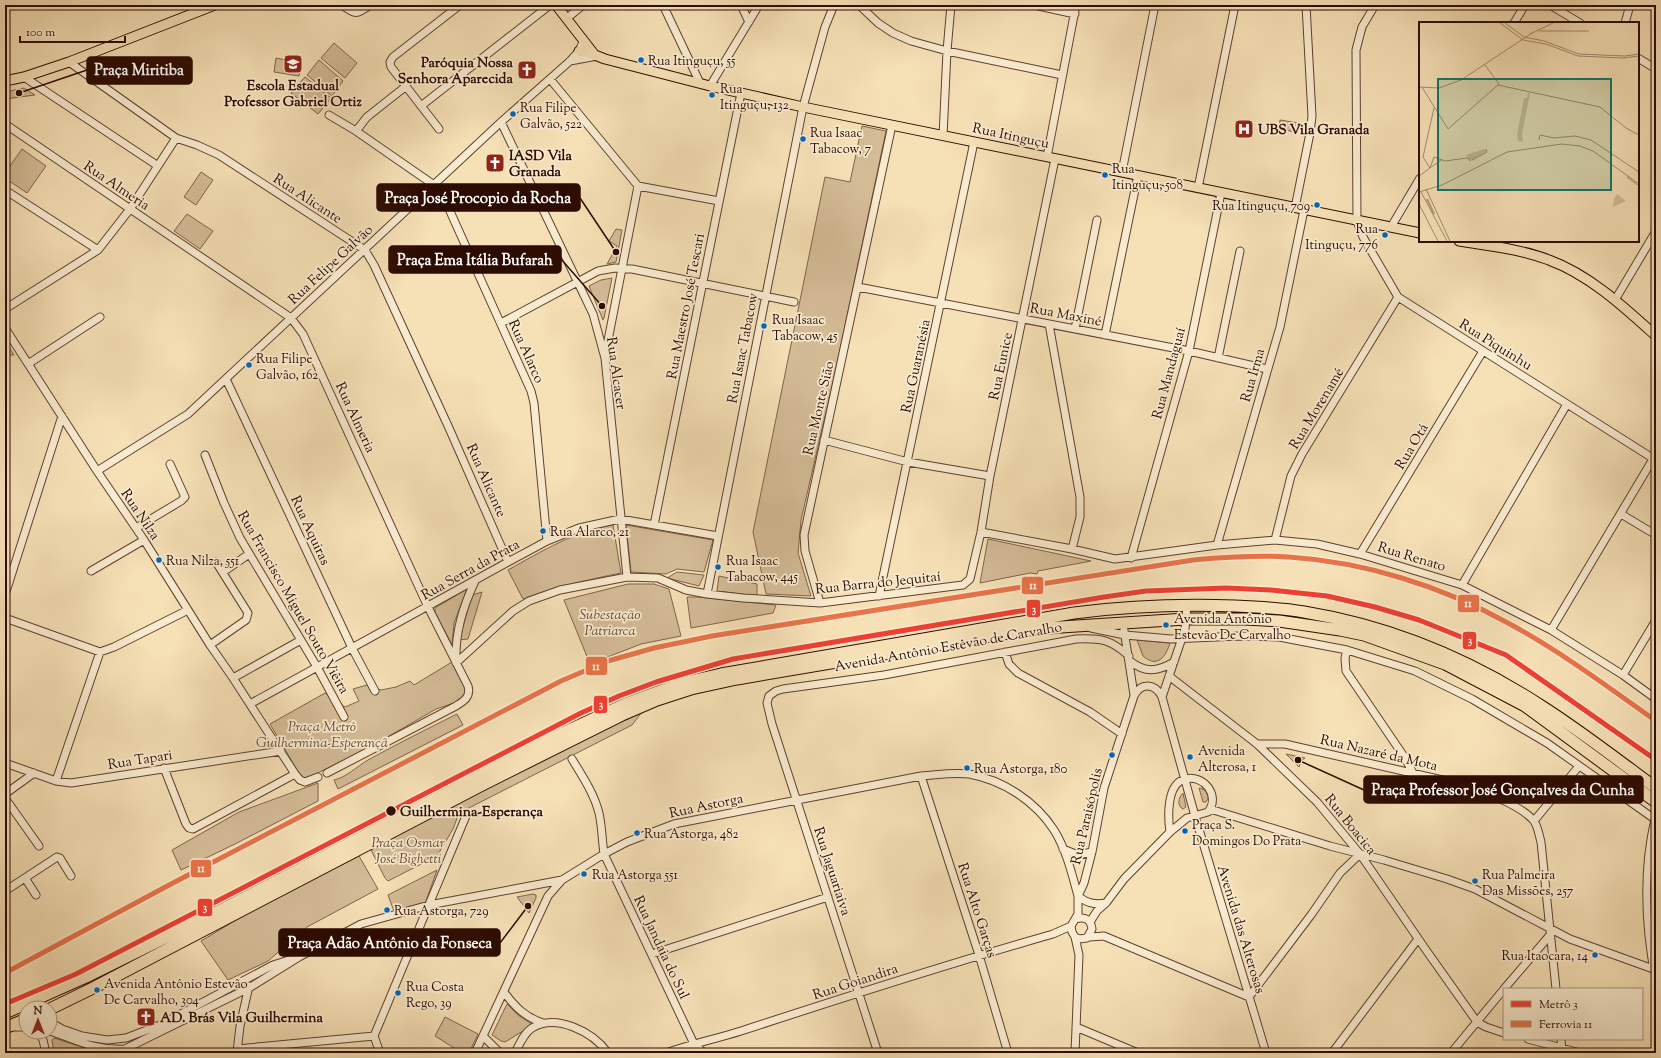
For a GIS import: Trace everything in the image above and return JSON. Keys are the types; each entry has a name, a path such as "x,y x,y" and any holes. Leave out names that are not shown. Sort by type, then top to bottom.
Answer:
{"highway":[{"name":"Avenida Antônio Estêvão de Carvalho","path":"40,1000 217,912 554,737 625,704 682,683 755,667 1074,613 1113,608 1187,605 1274,608 1304,612 1374,629 1436,650 1502,683 1543,707 1656,788"},
{"path":"1124,629 1129,615 1162,606"},
{"name":"Avenida Antônio Estêvão de Carvalho","path":"58,1005 482,785 622,715 657,700 691,689 737,679 1027,630 1081,626 1124,629 1186,619 1245,619 1340,630 1364,635 1445,664 1525,706 1656,802"},
{"name":"Avenida Antônio Estêvão de Carvalho","path":"5,1013 18,1010"},
{"path":"5,1028 18,1022"}],"main road":[{"path":"5,81 24,77 69,62 215,5"},
{"path":"556,5 583,42 597,56"},
{"name":"Rua Itinguçu","path":"579,51 710,86 803,107 1419,233"},
{"path":"1473,242 1500,244 1550,260 1581,277 1615,300 1656,336"}],"street":[{"path":"342,5 351,12 355,13 361,12 370,5"},
{"path":"438,129 389,64 391,59 460,5"},
{"path":"421,106 550,5"},
{"path":"566,19 583,5"},
{"path":"663,5 700,83"},
{"path":"741,5 749,22"},
{"path":"710,86 759,5"},
{"name":"Rua Isaac Tabacow","path":"706,594 803,107 825,27 834,5"},
{"path":"859,5 878,23 893,33 911,41 947,51 1062,75"},
{"path":"943,136 951,5"},
{"path":"1034,5 1075,14"},
{"name":"Rua Eunice","path":"970,579 981,532 990,476 1023,319 1051,158 1062,75 1076,5"},
{"path":"1122,172 1156,5"},
{"path":"1198,188 1235,5"},
{"name":"Rua Irma","path":"1217,545 1280,327 1312,116 1306,5"},
{"path":"1357,221 1356,50 1362,27 1375,5"},
{"path":"1515,22 1524,5"},
{"path":"1550,5 1578,22"},
{"path":"1624,22 1630,5"},
{"name":"Rua Felipe Galvão","path":"97,471 188,414 501,122 570,61 579,51 583,42"},
{"path":"570,61 597,56"},
{"path":"1639,59 1656,69"},
{"name":"Rua Alicante","path":"69,62 176,138 203,147 219,155 365,250 374,266 449,428 508,562"},
{"path":"24,77 158,166"},
{"path":"550,79 638,186 720,201"},
{"path":"356,131 367,117 405,87"},
{"name":"Rua Maestro José Tescari","path":"654,525 741,93"},
{"path":"329,115 356,131 434,185"},
{"name":"Rua Alcacer","path":"501,122 593,314 605,358 627,577"},
{"name":"Rua Almeria","path":"5,124 291,318 303,334 428,607 468,686 469,691 466,700 456,706 327,773"},
{"name":"Rua Monte Sião","path":"820,603 805,551 804,535 892,125"},
{"path":"5,309 98,250 130,209 176,138"},
{"name":"Rua Guaranésia","path":"879,596 974,142"},
{"path":"1105,335 1138,176"},
{"path":"1391,227 1419,180"},
{"name":"Rua Alarco","path":"434,185 449,209 529,384 534,403 547,541"},
{"path":"605,358 638,186"},
{"path":"5,190 98,250"},
{"name":"Rua Mandaguaí","path":"1131,558 1189,351 1221,193"},
{"path":"1074,329 1097,220"},
{"name":"Rua Piquinhu","path":"1357,221 1363,237 1398,297 1567,404 1655,456"},
{"path":"1615,300 1656,231"},
{"path":"1218,358 1240,251"},
{"path":"501,322 598,271 623,268 794,302"},
{"name":"Rua Maxiné","path":"858,287 1189,351 1267,369"},
{"name":"Rua Morenamé","path":"1274,540 1291,476 1299,459 1398,297"},
{"path":"28,364 100,317"},
{"path":"1049,324 1080,497 1080,517 1072,549"},
{"name":"Rua Nilza","path":"5,328 295,774"},
{"name":"Rua Otá","path":"1360,554 1483,351"},
{"name":"Rua Aquiras","path":"226,379 352,648 376,691"},
{"path":"1462,585 1567,404"},
{"path":"5,595 62,416"},
{"path":"824,440 908,462 990,476"},
{"name":"Rua Francisco Miguel Souto Viêira","path":"205,455 224,503 249,554 317,667 344,717"},
{"path":"1551,630 1655,456"},
{"path":"136,528 185,497 170,464"},
{"path":"1621,514 1656,536"},
{"name":"Rua Serra da Prata","path":"250,704 547,541 579,528 620,518 718,536"},
{"name":"Rua Renato","path":"981,532 1072,549 1108,558 1131,558 1217,545 1274,540 1317,544 1360,554 1462,585 1551,630 1623,675 1656,699"},
{"path":"91,571 144,540"},
{"path":"223,572 249,554"},
{"path":"210,645 246,620 248,617 245,606 216,562"},
{"name":"Rua Barra do Jequitaí","path":"456,663 513,611 529,601 560,590 627,577 658,578 686,590 706,594 820,603 963,585 970,579"},
{"path":"456,663 456,637 462,614 475,581"},
{"path":"1162,697 1182,638 1187,605"},
{"path":"5,618 100,652 114,647 188,610"},
{"path":"1623,675 1656,620"},
{"path":"1124,629 1134,696"},
{"name":"Avenida Antônio Estêvão de Carvalho","path":"1124,629 1182,638 1239,636 1278,637 1347,650 1415,671 1441,683 1513,723 1547,744 1655,820"},
{"name":"Avenida Antônio Estêvão de Carvalho","path":"768,696 783,689 884,675 1076,639 1096,638 1106,640 1113,643 1129,658"},
{"path":"233,678 301,640"},
{"path":"1347,650 1345,658 1346,671 1405,758 1413,773"},
{"path":"56,781 100,652"},
{"path":"1005,652 1009,664 1018,673 1090,712 1122,734"},
{"path":"1129,658 1137,667 1151,670 1165,667 1174,662"},
{"name":"Rua Boacica","path":"1169,676 1257,744 1317,802 1360,854 1477,1022"},
{"path":"1134,696 1137,690 1142,686 1148,686 1154,687 1159,691 1162,697"},
{"name":"Rua Jaguariaiva","path":"768,696 768,708 772,724 878,1053"},
{"name":"Rua Paraisópolis","path":"1076,919 1078,896 1084,883 1092,852 1104,788 1134,696"},
{"name":"Avenida das Alterosas","path":"1162,697 1184,779 1266,1053"},
{"name":"Rua Nazaré da Mota","path":"1257,744 1285,744 1460,784 1483,792 1517,809 1534,821"},
{"name":"Rua Tapari","path":"5,763 56,781 71,783 281,751"},
{"name":"Rua Jandaia do Sul","path":"572,759 590,789 596,804 604,854 694,1044 704,1053"},
{"path":"1556,988 1541,842 1534,821 1579,766"},
{"path":"164,768 186,824 189,828 193,829 295,774 304,782 318,777"},
{"path":"5,794 34,773"},
{"name":"Rua Astorga","path":"58,1034 106,1051 122,1051 249,988 299,958 362,924 429,905 562,880 604,854 644,835 674,824 920,776 962,774 983,777 999,783 1015,792 1044,817 1054,831 1063,849 1078,896"},
{"name":"Rua Alto Garças","path":"920,776 979,955 1008,1053"},
{"path":"1079,955 1092,929 1091,924 1097,912 1124,880 1170,832 1187,818 1203,815 1210,808 1213,803 1213,797 1211,791 1206,785 1193,779 1184,779 1178,784 1170,799 1168,810 1170,832"},
{"path":"5,798 39,846"},
{"path":"1210,808 1447,879 1475,889 1550,932 1656,971"},
{"path":"380,1053 374,1036 466,816"},
{"path":"1655,820 1652,832 1647,877 1647,917 1652,958 1656,971"},
{"path":"1063,849 1078,855 1092,852"},
{"path":"1075,1053 1079,955 1071,926 1076,919 1086,919 1104,936 1249,997 1311,915 1340,873 1360,854"},
{"path":"5,891 57,857 60,858 71,876"},
{"path":"25,878 36,895"},
{"path":"475,1053 484,1037 548,896 562,880"},
{"path":"1078,896 1089,903 1106,903"},
{"path":"652,954 828,897"},
{"name":"Rua Goiandira","path":"666,1053 694,1044 724,1037 979,955 1053,934 1071,926"},
{"path":"1505,988 1550,932"},
{"name":"Rua Goiandira","path":"1053,934 1074,936"},
{"path":"1074,936 1079,939 1104,936"},
{"path":"1332,1053 1418,939"},
{"name":"Rua Astorga","path":"58,1027 82,1036 117,1040 126,1038 160,1025 273,965 299,958"},
{"path":"251,978 241,1021 238,1051 374,1036"},
{"path":"1451,1053 1503,990"},
{"path":"504,992 526,1016 543,1023 560,1023 580,1031 594,1038 608,1053"},
{"path":"1477,1022 1486,1027 1503,1033"},
{"path":"515,1053 526,1033 532,1028 543,1023"},
{"path":"5,1028 18,1027"},
{"path":"1076,1027 1138,1053"},
{"path":"484,1037 500,1053"},
{"path":"101,1039 106,1051"},
{"path":"43,1040 46,1053"},
{"path":"1531,1040 1562,1050 1580,1053"},
{"path":"1561,1040 1562,1050"}],"green space":[{"path":"334,43 357,63 345,78 321,58"},
{"path":"276,58 301,63 299,76 274,72"},
{"path":"319,60 343,81 332,96 307,75"},
{"path":"305,77 331,98 318,114 291,93"},
{"path":"24,88 35,95 5,99 5,92"},
{"path":"1280,120 1298,123 1296,132 1279,129"},
{"path":"862,126 886,131 835,373 801,520 798,553 811,596 766,594 753,532 825,177 850,182"},
{"path":"22,149 46,166 27,193 5,178 5,173"},
{"path":"201,172 213,180 196,205 184,197"},
{"path":"187,214 213,231 200,249 174,231"},
{"path":"616,229 622,230 616,262 607,264 617,246 609,241"},
{"path":"612,278 603,320 589,286 601,280"},
{"path":"5,341 14,355 5,355"},
{"path":"613,525 621,573 559,587 523,599 508,570 546,549 572,537"},
{"path":"626,525 713,540 704,572 677,569 666,574 631,572"},
{"path":"988,539 1091,561 1038,571 1037,574 1030,573 980,583"},
{"path":"677,572 704,575 699,586 667,578"},
{"path":"719,576 757,584 757,596 717,591"},
{"name":"Subestação Patriarca","path":"628,584 654,584 669,589 681,636 641,644 590,664 564,600"},
{"path":"467,589 454,623 452,645 435,612 435,608"},
{"path":"482,592 468,639 459,640 472,595"},
{"path":"687,597 776,605 773,613 691,628"},
{"path":"1137,640 1170,643 1164,656 1157,661 1153,661 1148,660 1143,656"},
{"name":"Praça Metrô Guilhermina-Esperançã","path":"452,662 467,690 460,701 436,709 365,750 303,780 270,724 325,693 345,707 359,701 353,689 367,685 381,690 396,687 410,681 414,685"},
{"name":"Praça Osmar José Bighetti","path":"642,712 632,725 459,813 453,829 437,856 388,881 385,878 370,848 452,808 460,801"},
{"path":"457,714 463,725 338,789 334,780 339,779 379,754"},
{"path":"1286,754 1305,758 1301,761 1299,767"},
{"path":"318,783 318,801 181,870 172,850 239,812"},
{"path":"1199,788 1203,789 1207,793 1208,799 1206,802 1203,802"},
{"path":"1183,793 1186,807 1183,809 1181,808 1179,802"},
{"path":"359,856 378,889 307,927 268,961 228,980 201,941 246,914"},
{"path":"437,870 425,904 394,911 388,895"},
{"path":"533,894 536,895 536,898 529,913 517,897"},
{"path":"507,1004 518,1015 533,1025 505,1042 492,1035"},
{"path":"445,1017 478,1034 469,1053 462,1053 435,1036"},
{"path":"58,1039 101,1053 54,1053 52,1040"}],"metro line":[{"name":"3","path":"5,1004 76,974 581,713 656,682 733,659 1104,597 1146,591 1226,588 1271,590 1327,596 1375,607 1419,620 1506,655 1656,760"}],"rail line":[{"name":"11","path":"5,973 171,884 561,681 608,661 654,648 712,636 1193,560 1265,556 1317,560 1374,570 1429,587 1482,610 1546,645 1656,721"}],"place":[{"name":"Rua Itinguçu, 55","path":"641,60"},
{"name":"Escola Estadual Professor Gabriel Ortiz","path":"293,64"},
{"name":"Paróquia Nossa Senhora Aparecida","path":"527,70"},
{"name":"Praça Miritiba","path":"19,93"},
{"name":"Rua Itinguçu, 132","path":"712,95"},
{"name":"Rua Filipe Galvão, 522","path":"513,114"},
{"name":"UBS Vila Granada","path":"1244,129"},
{"name":"Rua Isaac Tabacow, 7","path":"803,139"},
{"name":"IASD Vila Granada","path":"495,163"},
{"name":"Rua Itinguçu, 508","path":"1105,175"},
{"name":"Rua Itinguçu, 709","path":"1317,205"},
{"name":"Rua Itinguçu, 776","path":"1385,235"},
{"name":"Praça José Procopio da Rocha","path":"616,252"},
{"name":"Praça Ema Itália Bufarah","path":"602,306"},
{"name":"Rua Isaac Tabacow, 45","path":"764,326"},
{"name":"Rua Filipe Galvão, 162","path":"249,365"},
{"name":"Rua Alarco, 21","path":"543,531"},
{"name":"Rua Nilza, 551","path":"159,560"},
{"name":"Rua Isaac Tabacow, 445","path":"718,567"},
{"name":"Avenida Antônio Estevão De Carvalho","path":"1166,625"},
{"name":"Avenida Alterosa, 1","path":"1190,757"},
{"name":"Praça Professor José Gonçalves da Cunha","path":"1298,760"},
{"name":"Rua Astorga, 180","path":"967,768"},
{"name":"Guilhermina-Esperança","path":"391,811"},
{"name":"Praça S. Domingos Do Prata","path":"1185,831"},
{"name":"Rua Astorga, 482","path":"637,833"},
{"name":"Rua Astorga 551","path":"584,874"},
{"name":"Rua Palmeira Das Missões, 257","path":"1475,881"},
{"name":"Praça Adão Antônio da Fonseca","path":"528,906"},
{"name":"Rua Astorga, 729","path":"387,910"},
{"name":"Rua Itaocara, 14","path":"1595,955"},
{"name":"Avenida Antônio Estevão De Carvalho, 304","path":"97,990"},
{"name":"Rua Costa Rego, 39","path":"398,993"},
{"name":"AD. Brás Vila Guilhermina","path":"146,1017"}]}
